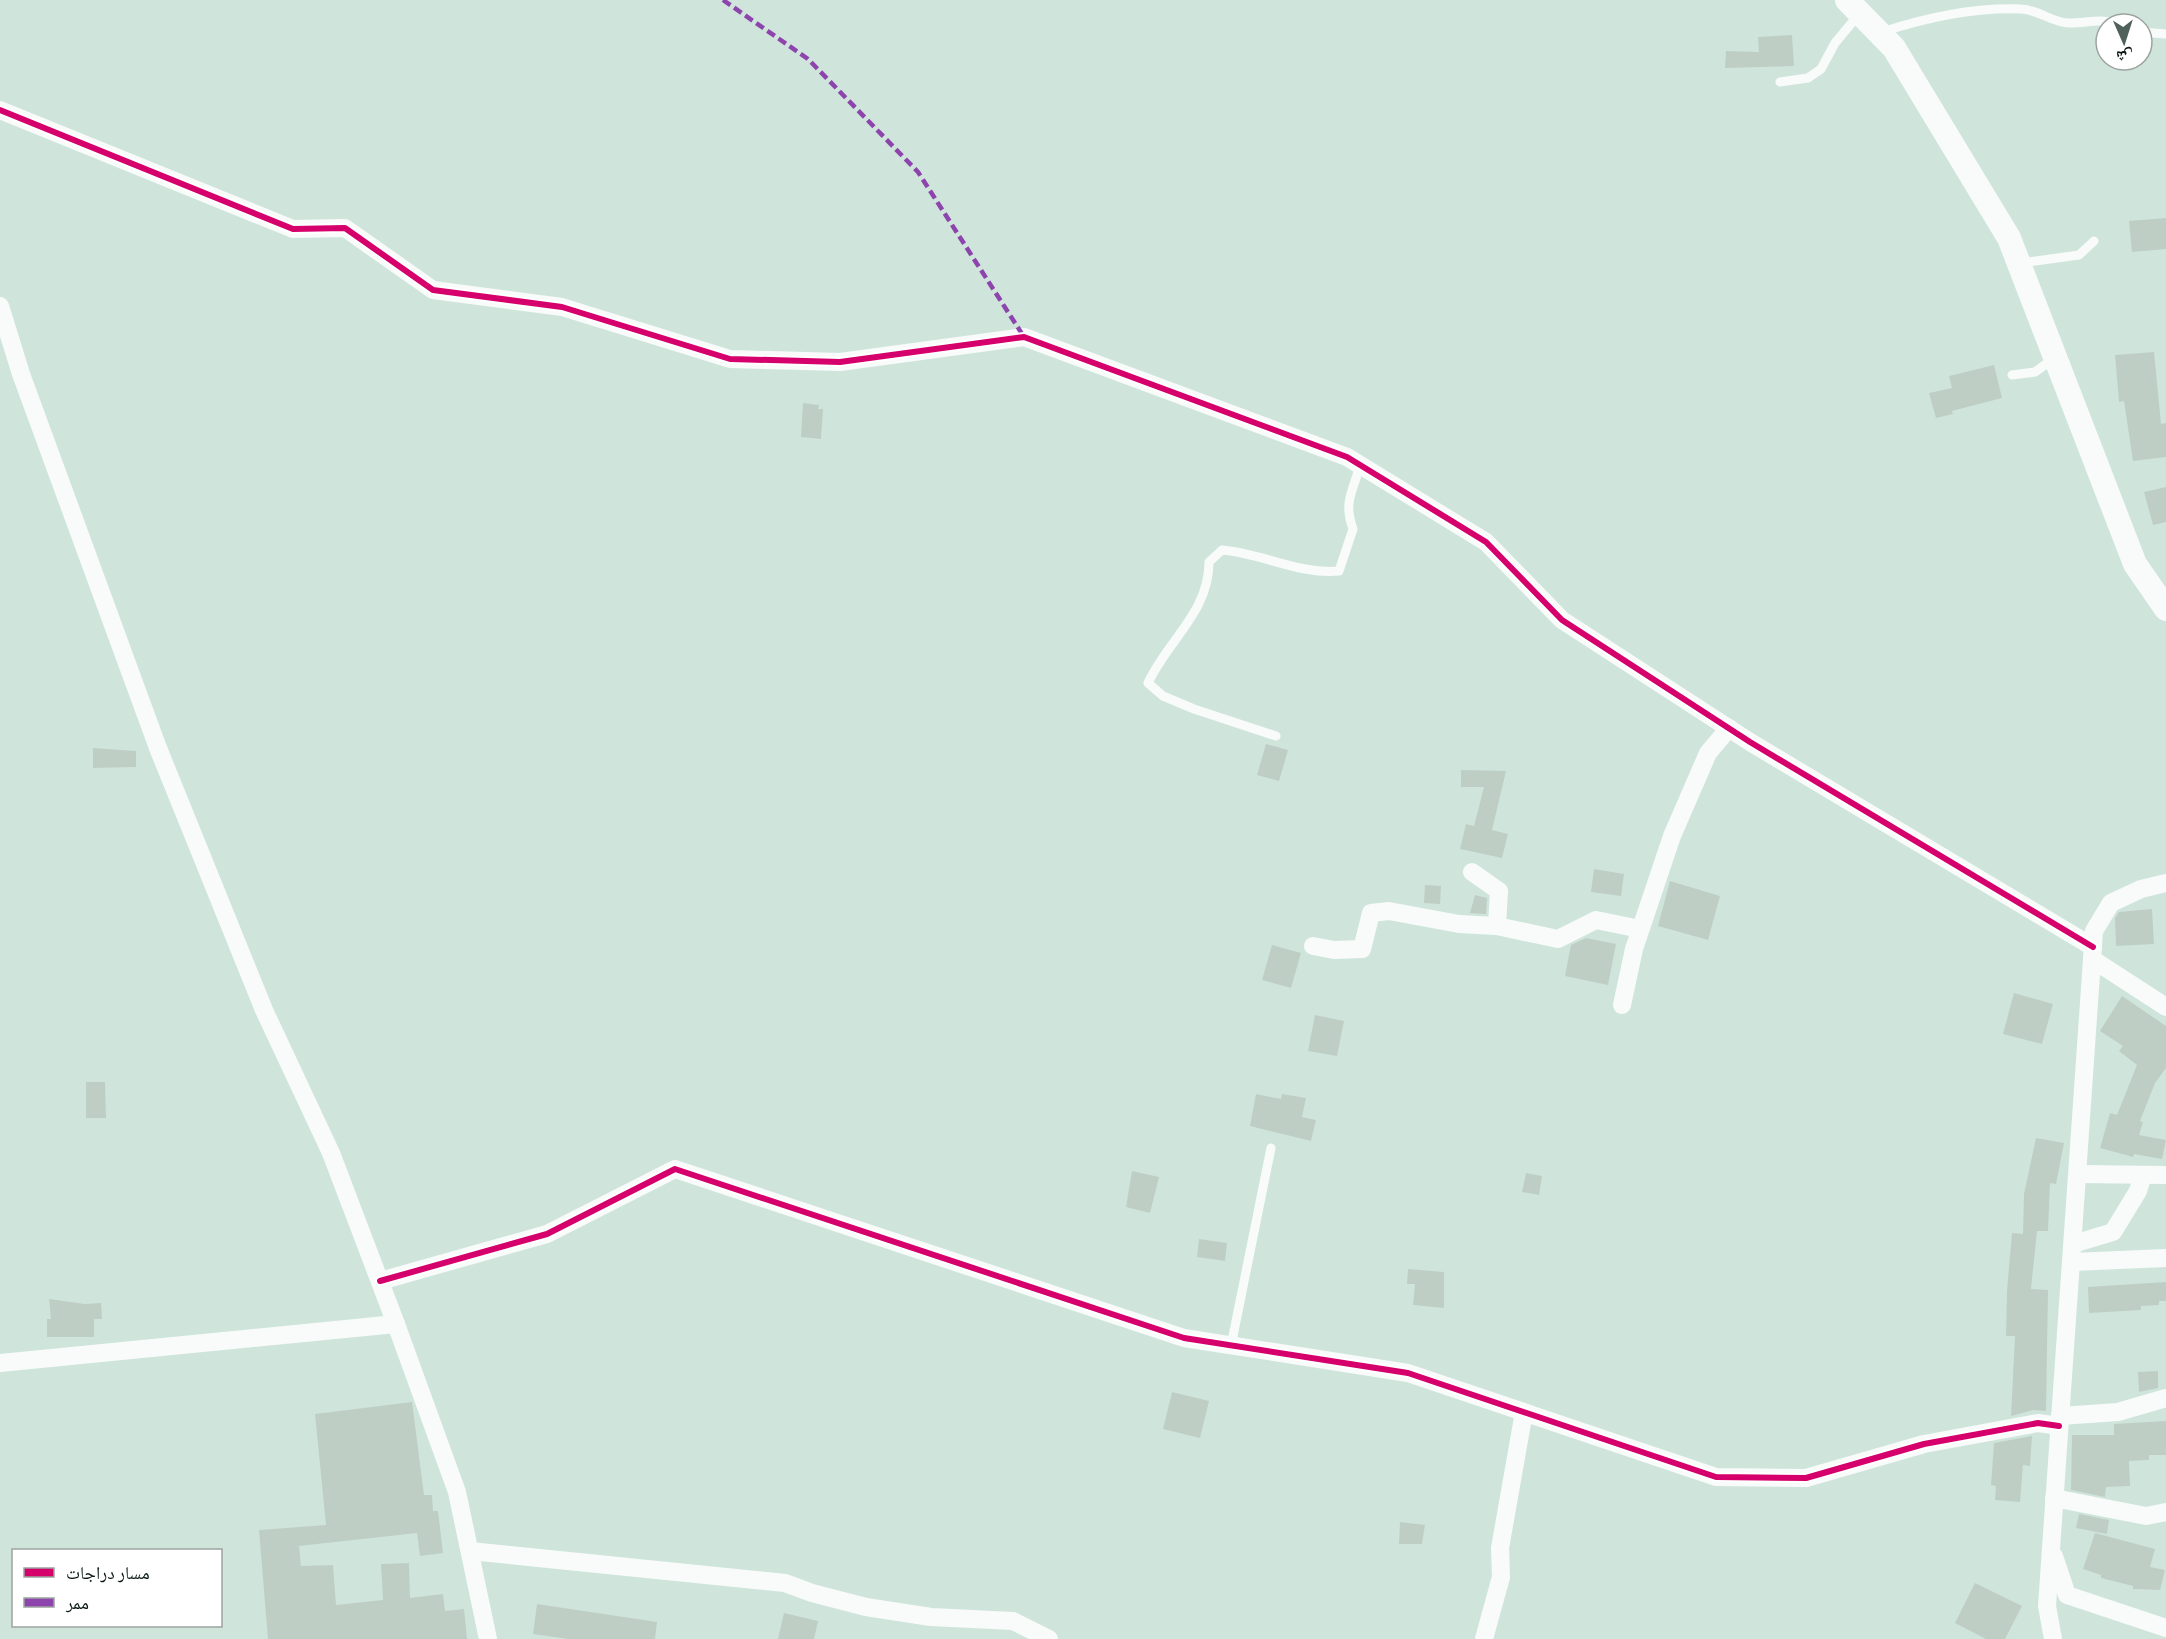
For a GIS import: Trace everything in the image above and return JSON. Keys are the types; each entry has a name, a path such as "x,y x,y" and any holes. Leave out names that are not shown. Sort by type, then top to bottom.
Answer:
{"street":[{"path":"1853,7 1894,48 2009,238 2135,564 2166,609"},
{"path":"0,110 293,229 345,228 433,290 562,307 730,359 840,362 1024,337 1347,457 1486,542 1562,620 1729,728 2093,953 2166,1007"},
{"path":"0,306 21,374 158,748 264,1010 331,1153 396,1324 457,1492 488,1639"},
{"path":"1622,1005 1658,873 1693,783 1708,753 1729,728"},
{"path":"1472,872 1499,891 1497,926"},
{"path":"2053,1639 2047,1606 2050,1547 2094,931 2111,903 2140,889 2166,883"},
{"path":"1313,946 1334,950 1362,949 1371,913 1389,911 1459,924 1497,926 1558,939 1596,920 1641,929"},
{"path":"380,1281 547,1234 675,1169 1184,1338 1408,1373 1716,1477 1806,1478 1924,1444 2038,1423 2118,1412 2166,1398"},
{"path":"2078,1174 2166,1175"},
{"path":"2072,1253 2113,1232 2138,1191 2143,1175"},
{"path":"2072,1253 2166,1258"},
{"path":"0,1363 396,1324"},
{"path":"1484,1639 1501,1577 1500,1548 1524,1412"},
{"path":"2054,1498 2146,1516 2166,1512"},
{"path":"2050,1547 2067,1595 2166,1628"},
{"path":"470,1551 785,1583 812,1593 866,1607 931,1617 1013,1621 1049,1639"}],"lane":[{"path":"1780,81 1808,78 1821,69 1853,7"},
{"path":"1879,33 1907,24 1954,15 2024,8 2068,23 2094,20"},
{"path":"2019,263 2079,255 2094,241"},
{"path":"2012,375 2035,372 2055,358"},
{"path":"1276,736 1194,709 1164,696 1148,683 1158,660 1192,619 1209,578 1209,562 1222,550 1244,552 1323,573 1339,571 1353,529 1347,513 1348,497 1359,465"},
{"path":"1231,1346 1271,1148"}],"building":[{"path":"1792,35 1794,66 1725,68 1726,51 1759,52 1758,37"},
{"path":"2166,218 2166,249 2132,252 2129,221"},
{"path":"2154,352 2161,424 2166,423 2166,457 2133,461 2124,401 2119,402 2115,355"},
{"path":"1994,365 2002,398 1952,411 1953,414 1936,418 1929,393 1952,388 1949,376"},
{"path":"803,403 819,405 818,409 823,409 821,439 801,437"},
{"path":"2166,487 2166,522 2153,525 2144,492"},
{"path":"1266,744 1288,750 1279,781 1257,775"},
{"path":"93,748 136,751 136,767 93,768"},
{"path":"1461,770 1506,771 1492,830 1508,834 1502,858 1460,849 1466,824 1474,826 1484,787 1461,787"},
{"path":"1594,869 1624,874 1621,896 1591,892"},
{"path":"1670,881 1720,896 1708,940 1658,926"},
{"path":"1425,885 1441,886 1440,904 1424,903"},
{"path":"1475,895 1487,898 1486,914 1470,913"},
{"path":"2152,909 2154,944 2116,946 2115,918 2119,912"},
{"path":"1586,938 1616,944 1608,985 1565,976 1571,945"},
{"path":"1272,945 1301,953 1291,988 1262,980"},
{"path":"2014,993 2053,1004 2042,1044 2003,1034"},
{"path":"2122,996 2166,1026 2166,1068 2155,1083 2140,1121 2143,1122 2139,1135 2166,1140 2162,1159 2134,1154 2133,1157 2100,1148 2110,1113 2117,1115 2137,1065 2119,1051 2123,1046 2100,1031"},
{"path":"1315,1015 1344,1021 1337,1056 1308,1051"},
{"path":"86,1082 105,1082 106,1118 86,1118"},
{"path":"1256,1094 1281,1099 1282,1094 1306,1098 1302,1117 1316,1120 1311,1141 1250,1126"},
{"path":"2036,1138 2064,1143 2056,1184 2050,1183 2048,1231 2037,1231 2031,1289 2048,1290 2046,1411 2033,1410 2011,1416 2015,1336 2006,1336 2012,1233 2023,1234 2024,1194"},
{"path":"1132,1171 1159,1177 1150,1213 1126,1207"},
{"path":"1526,1173 1542,1176 1539,1195 1522,1192"},
{"path":"1199,1239 1227,1243 1225,1261 1197,1257"},
{"path":"1408,1269 1444,1272 1444,1308 1413,1305 1415,1284 1407,1284"},
{"path":"2166,1282 2166,1301 2159,1301 2159,1305 2141,1306 2141,1310 2089,1313 2088,1287"},
{"path":"49,1299 85,1304 101,1303 102,1319 94,1319 94,1337 47,1337 47,1319 51,1319"},
{"path":"2158,1371 2158,1388 2139,1392 2138,1372"},
{"path":"1172,1392 1209,1401 1200,1438 1163,1429"},
{"path":"412,1402 424,1495 432,1495 433,1511 438,1511 443,1553 420,1556 417,1533 299,1546 301,1566 333,1565 336,1605 383,1600 381,1564 409,1563 410,1598 443,1594 445,1611 464,1609 467,1639 268,1639 259,1530 326,1525 315,1414"},
{"path":"2166,1421 2166,1455 2149,1455 2149,1460 2129,1461 2130,1486 2106,1487 2105,1497 2071,1490 2072,1435 2114,1435 2114,1424"},
{"path":"2032,1436 2030,1466 2023,1465 2020,1502 1995,1500 1996,1486 1991,1485 1994,1443"},
{"path":"2079,1514 2109,1520 2107,1534 2076,1528"},
{"path":"1400,1522 1425,1525 1422,1544 1399,1544"},
{"path":"2095,1533 2155,1549 2150,1567 2165,1570 2160,1590 2133,1589 2133,1586 2101,1578 2101,1575 2083,1569"},
{"path":"1975,1583 2022,1606 2005,1639 1986,1639 1955,1623"},
{"path":"537,1604 657,1622 655,1639 568,1639 533,1634"},
{"path":"784,1613 818,1621 814,1639 778,1639"}],"marked path":[{"path":"723,0 808,59 918,172 1024,337"}],"cycle path":[{"path":"0,110 293,229 345,228 433,290 562,307 730,359 840,362 1024,337 1347,457 1486,542 1562,620 1750,742 2093,947"},
{"path":"380,1281 547,1234 675,1169 1184,1338 1408,1373 1716,1477 1806,1478 1924,1444 2038,1423 2059,1426"}]}
